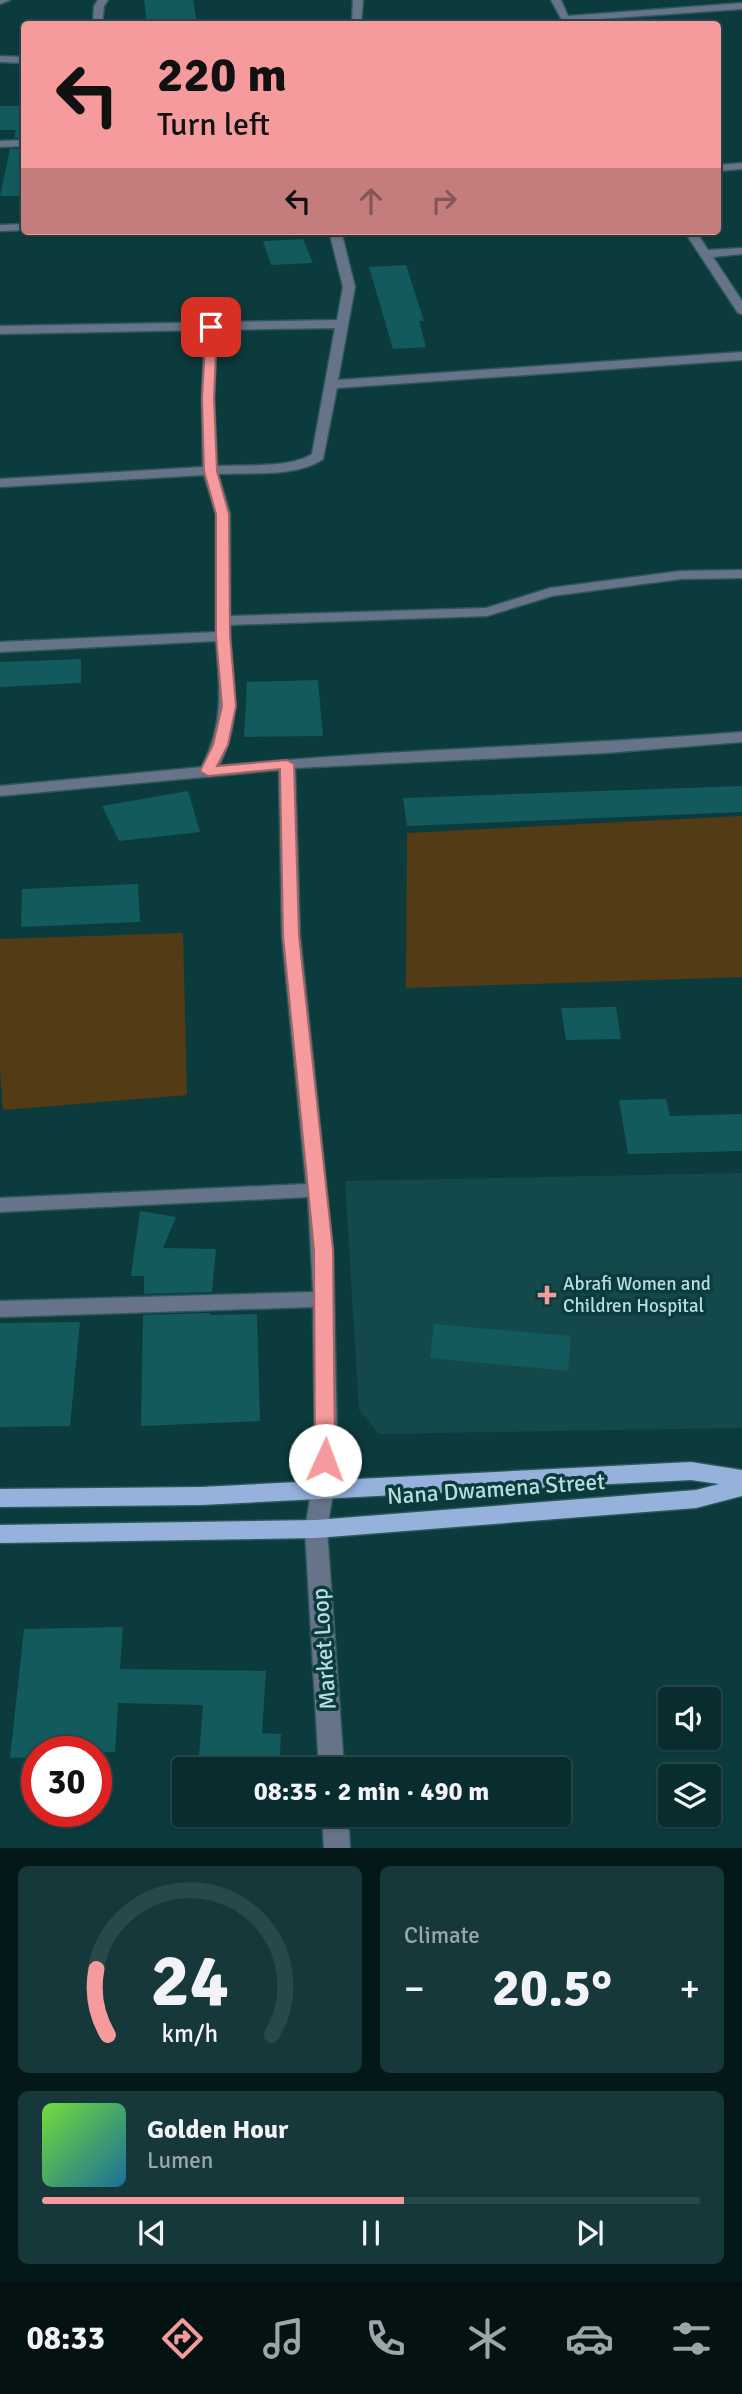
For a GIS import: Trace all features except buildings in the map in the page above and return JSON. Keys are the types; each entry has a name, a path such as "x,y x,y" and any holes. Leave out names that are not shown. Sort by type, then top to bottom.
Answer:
{"main road":[{"name":"Nana Dwamena Street","path":"0,1497 201,1496 323,1487 691,1471 742,1479"},
{"name":"Nana Dwamena Street","path":"0,1534 316,1528 696,1499 742,1487"}],"street":[{"path":"97,21 99,6 103,0"},
{"path":"357,21 358,0"},
{"path":"556,0 566,21"},
{"path":"577,21 742,6"},
{"path":"0,59 21,60"},
{"path":"0,144 21,143"},
{"path":"721,168 742,166"},
{"path":"0,228 21,228"},
{"path":"0,483 308,463 321,449 349,287 336,235"},
{"path":"693,235 742,310"},
{"path":"706,254 742,251"},
{"path":"0,330 343,324"},
{"path":"208,771 221,745 229,706 223,629 223,514 211,471 208,398 211,327"},
{"path":"334,384 742,356"},
{"path":"0,647 487,612 550,592 681,575 742,574"},
{"path":"0,791 287,764 606,748 742,737"},
{"name":"Market Loop","path":"287,764 291,936 323,1250 326,1432 323,1487 316,1528 331,1757"},
{"path":"0,1205 317,1190"},
{"path":"0,1309 324,1299"},
{"path":"336,1827 337,1848"}],"shaded area":[{"path":"742,816 742,977 406,988 407,833"},
{"path":"183,933 187,1095 3,1110 0,1068 0,939"},
{"name":"Abrafi Women and Children Hospital","path":"742,1173 742,1428 379,1434 359,1410 345,1181"}],"place":[{"name":"Abrafi Women and Children Hospital","path":"547,1295"}],"route":[{"path":"211,327 208,398 211,471 223,514 223,636 229,706 221,745 208,771 287,764 291,936 323,1250 325,1460"}]}
